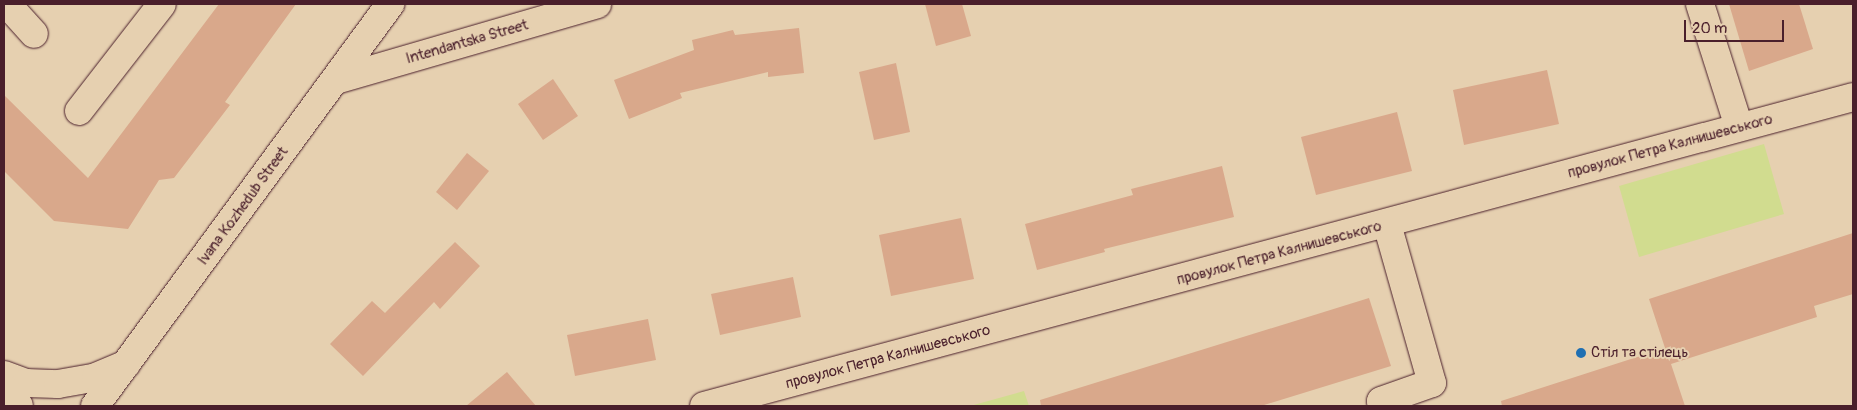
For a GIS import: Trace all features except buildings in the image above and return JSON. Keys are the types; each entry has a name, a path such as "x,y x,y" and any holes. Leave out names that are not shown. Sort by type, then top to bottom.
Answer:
{"street":[{"path":"7,4 34,34"},
{"path":"79,111 162,4"},
{"name":"Ivana Kozhedub Street","path":"99,404 126,364 390,4"},
{"name":"Intendantska Street","path":"336,80 597,4"},
{"path":"1700,4 1739,127"},
{"name":"провулок Петра Калнишевського","path":"704,406 1387,224 1853,97"},
{"path":"1382,406 1381,401 1432,383 1387,224"},
{"path":"4,375 26,383 58,384 96,377 126,364"}],"green space":[{"path":"1764,144 1784,214 1639,257 1619,186"},
{"path":"1024,391 1029,406 970,406"}],"place":[{"name":"Стіл та стілець","path":"1581,353"}]}
